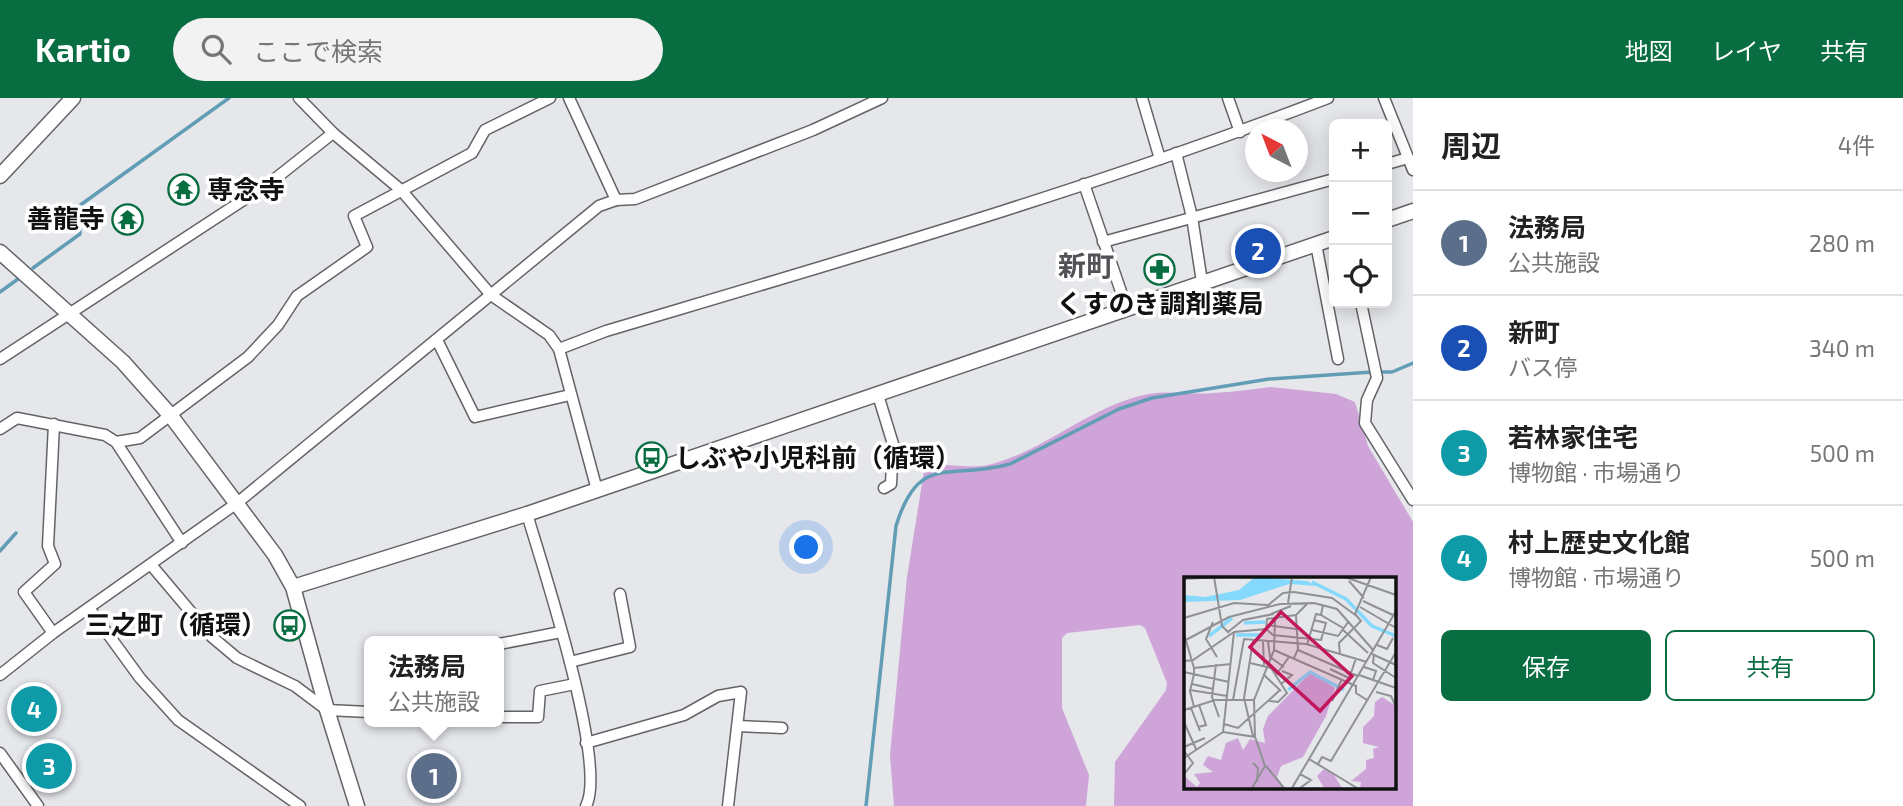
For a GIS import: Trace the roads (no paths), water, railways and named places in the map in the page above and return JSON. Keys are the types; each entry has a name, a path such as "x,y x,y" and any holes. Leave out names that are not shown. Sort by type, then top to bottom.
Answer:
{"street":[{"path":"0,176 73,98"},
{"path":"299,98 333,133 401,190 491,295 549,335 559,349 597,490"},
{"path":"116,442 140,438 248,357 278,325 297,296 368,247 354,216 472,153 485,130 550,98"},
{"path":"569,98 616,200"},
{"path":"0,675 53,633 152,566 237,503 598,206 616,200 635,199 744,158 882,98"},
{"path":"1142,98 1160,159"},
{"path":"1228,98 1240,132"},
{"path":"559,349 607,331 1084,184 1240,132 1328,98"},
{"path":"1384,98 1413,170"},
{"path":"0,359 12,348 72,313 271,182 333,133"},
{"path":"1176,153 1192,217 1202,282"},
{"path":"1392,163 1408,159"},
{"path":"1103,242 1329,180"},
{"path":"1084,184 1128,309"},
{"path":"1392,218 1413,211"},
{"path":"293,587 527,514 1329,240"},
{"path":"1316,244 1338,359"},
{"path":"0,252 72,313 123,362 171,416 275,555 293,587 357,806"},
{"path":"1362,308 1377,378 1367,400 1365,423 1413,500"},
{"path":"437,340 475,417 570,395"},
{"path":"878,395 893,444 891,484 884,488"},
{"path":"0,429 17,418 105,435 116,442 182,543"},
{"path":"53,633 24,592 55,564 48,545 54,424"},
{"path":"527,514 570,662 590,758 586,806"},
{"path":"152,566 212,637 237,658 295,687 327,710 364,712"},
{"path":"570,662 630,647 620,594"},
{"path":"89,608 140,678 178,720 300,806"},
{"path":"504,643 561,632"},
{"path":"504,717 538,717 540,691 575,684"},
{"path":"586,743 684,715 718,696 741,692 728,806"},
{"path":"738,726 782,728"},
{"path":"0,752 38,806"}],"waterway":[{"path":"33,268 80,234 79,206 229,98"},
{"path":"0,292 18,279"},
{"path":"1380,372 1392,372 1413,363"},
{"path":"866,806 896,526 905,502 915,487 926,478 939,473 1010,464 1119,409 1152,398 1269,379 1372,372"},
{"path":"0,551 16,533"}],"place":[{"name":"専念寺","path":"184,190"},
{"name":"善龍寺","path":"128,219"},
{"name":"新町","path":"1258,251"},
{"name":"くすのき調剤薬局","path":"1160,269"},
{"name":"しぶや小児科前（循環）","path":"652,458"},
{"name":"三之町（循環）","path":"290,625"},
{"name":"村上歴史文化館","path":"34,709"},
{"name":"若林家住宅","path":"49,766"},
{"name":"法務局","path":"434,776"}],"district":[{"name":"新町","path":"1086,266"}]}
